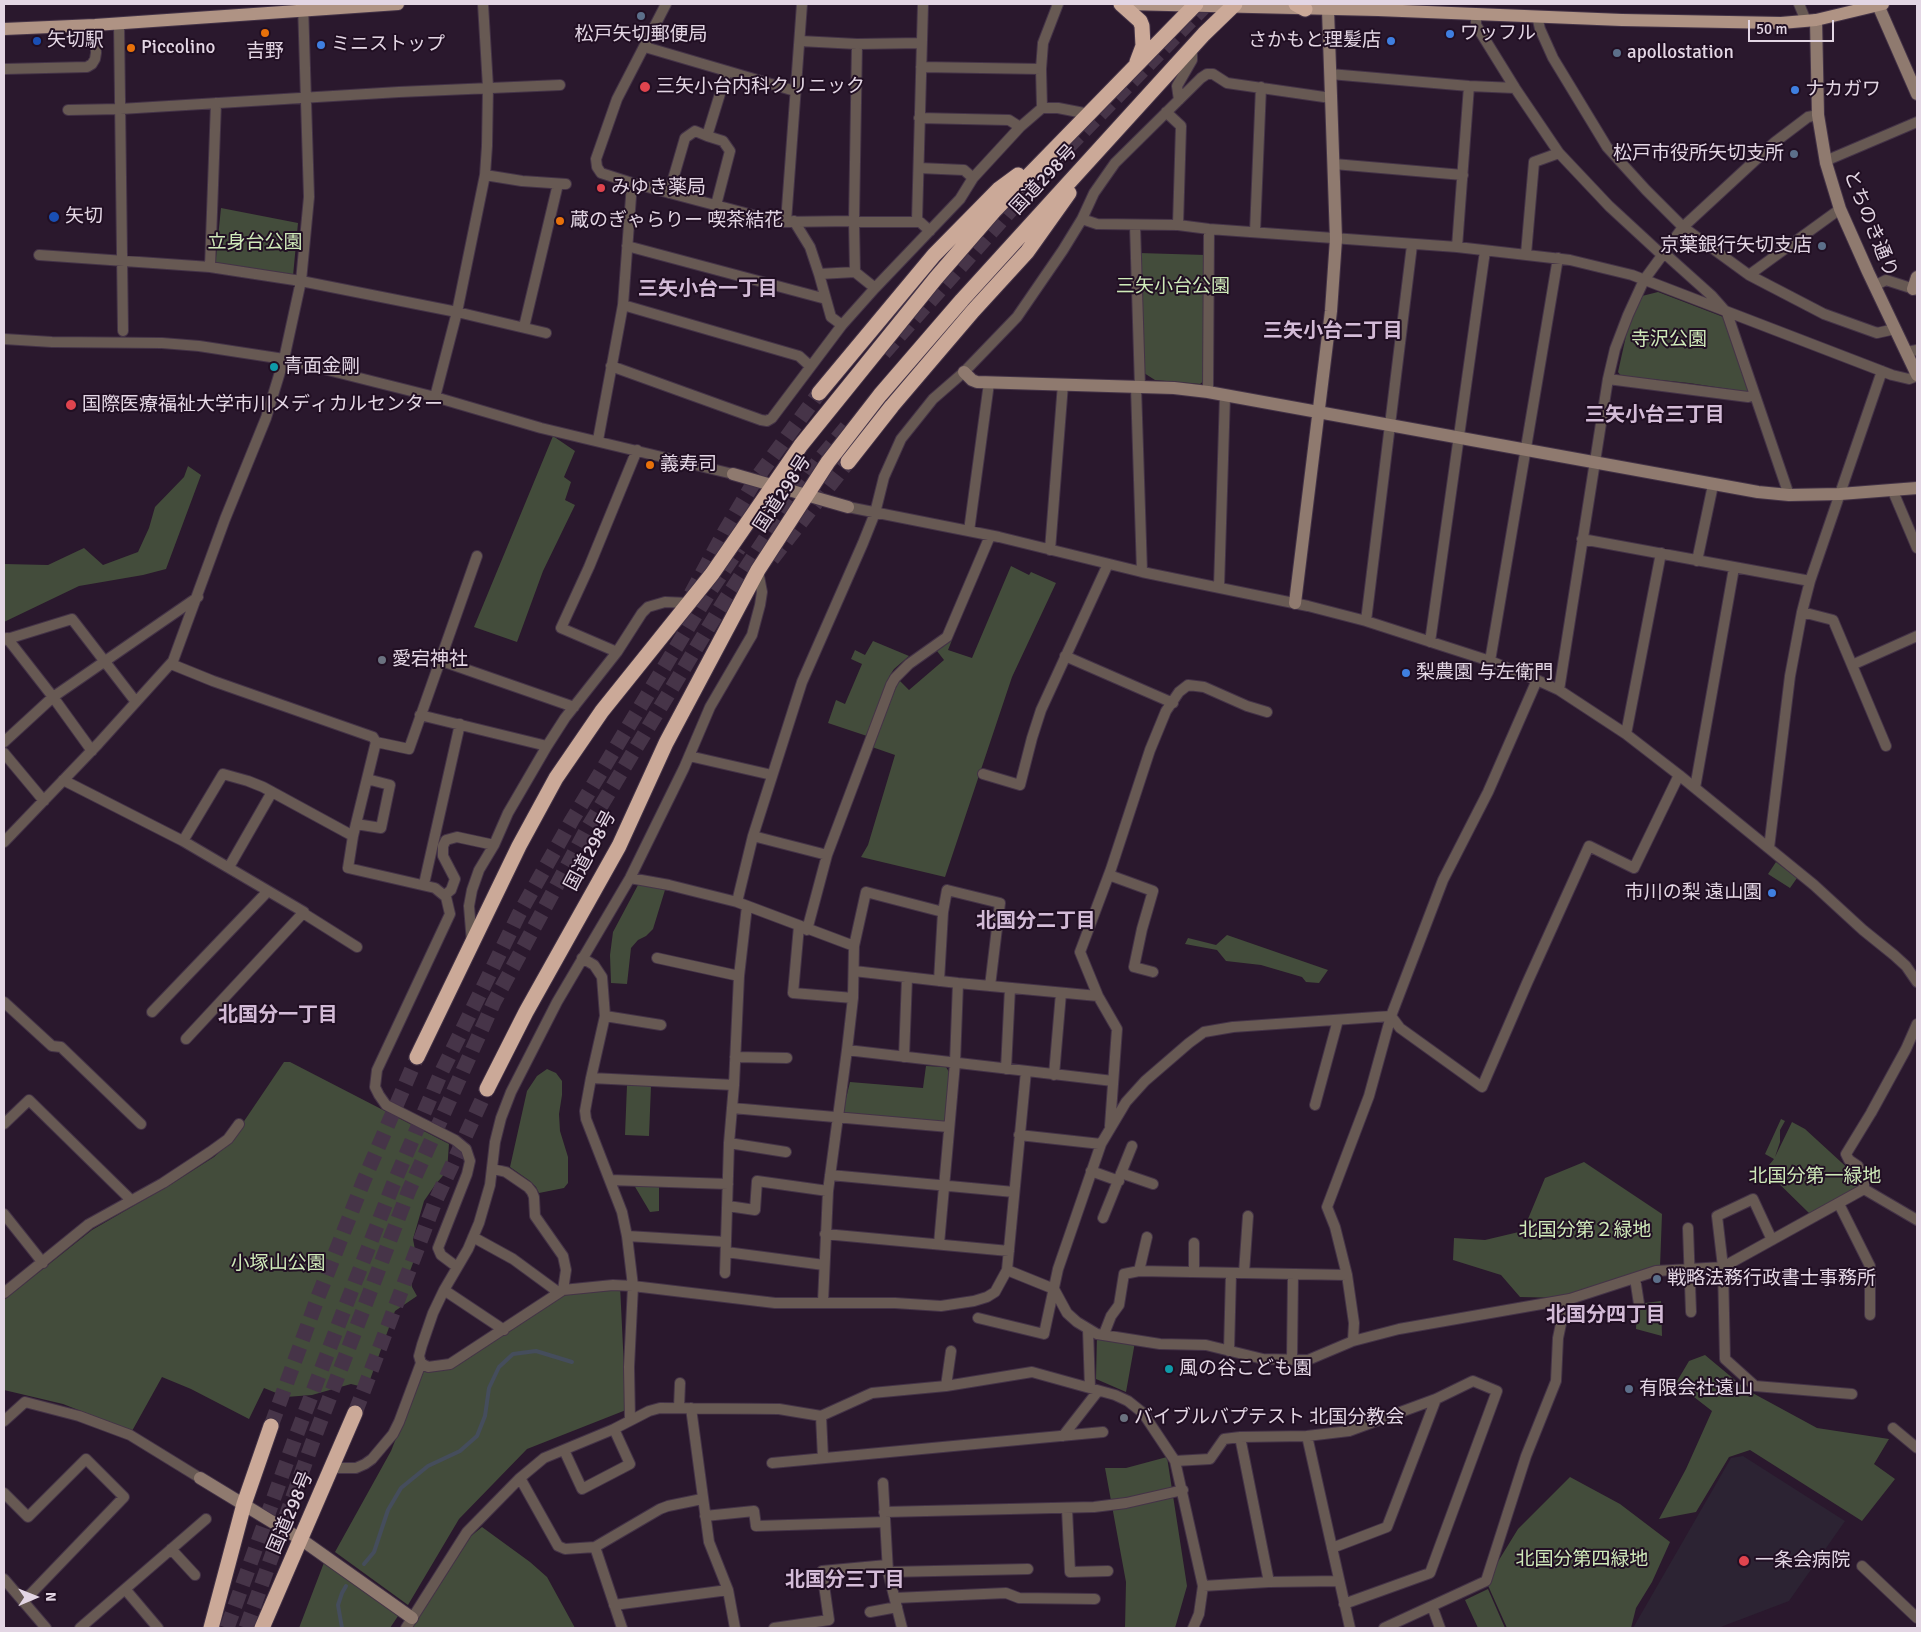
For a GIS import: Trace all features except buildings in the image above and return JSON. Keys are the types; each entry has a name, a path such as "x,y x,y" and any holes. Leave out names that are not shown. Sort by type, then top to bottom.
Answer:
{"highway":[{"path":"1121,4 1140,21 1142,26 1143,46 1136,63"},
{"name":"国道298号","path":"417,1058 519,846 556,778 602,711 712,574 807,437 936,278 994,211 1136,63 1195,5"},
{"name":"国道298号","path":"487,1089 526,1012 619,846 666,743 758,570 828,462 880,395 955,307 1233,6"},
{"path":"848,462 892,406 1027,252 1104,146"},
{"path":"819,393 934,255 999,189 1055,149"},
{"name":"国道298号","path":"262,1628 302,1540 355,1413"},
{"path":"211,1628 244,1504 271,1426"}],"main road":[{"path":"4,29 95,25 303,7 398,4"},
{"path":"1126,4 1300,6 1328,10 1749,22 1811,20 1880,4"}],"street":[{"path":"435,397 457,312 485,175 488,87 483,4"},
{"path":"666,4 617,99 596,159 596,167 601,173 779,222 920,222 930,231"},
{"path":"802,4 795,91 790,221 810,248 831,317 842,325"},
{"path":"917,222 923,4"},
{"path":"1042,108 1041,69 1043,42 1058,4"},
{"path":"1799,4 1811,20"},
{"path":"1880,4 1917,94"},
{"path":"4,842 92,751 173,661 198,598 225,519 266,418 284,359 301,281 309,197 303,7"},
{"path":"1294,603 1331,311 1336,239 1328,10"},
{"path":"1476,14 1476,26 1559,153 1609,206 1712,296 1727,313 1789,495"},
{"path":"1537,16 1540,30 1553,58 1607,147 1683,227 1749,275 1824,314 1877,333 1895,329"},
{"name":"とちのき通り","path":"1811,20 1818,115 1826,163 1840,209 1895,329 1912,351 1917,375"},
{"path":"120,23 122,331"},
{"path":"4,69 87,67 92,64 96,54 95,25"},
{"path":"800,40 857,44 922,43"},
{"path":"855,272 857,44"},
{"path":"645,46 795,91"},
{"path":"1179,100 1177,86 1192,60 1192,49"},
{"path":"921,67 1041,69"},
{"path":"708,136 727,71"},
{"path":"737,902 753,836 809,664 863,543 884,477 901,439 928,404 964,372 1017,316 1064,250 1094,193 1115,163 1207,74 1218,76 1227,83 1331,98"},
{"path":"1330,74 1515,88"},
{"path":"68,110 120,109 560,84"},
{"path":"1457,247 1470,86"},
{"path":"1255,232 1260,87"},
{"path":"210,267 216,103"},
{"path":"611,366 767,421 772,418 842,325 960,199 974,178 1020,127 1042,108 1058,108 1089,114"},
{"path":"1166,112 1181,126 1178,225"},
{"path":"1559,690 1608,379 1620,333 1644,280 1662,253 1683,227 1775,142 1808,117 1818,115"},
{"path":"919,118 1009,120 1020,127"},
{"path":"1826,163 1830,159 1917,122"},
{"path":"670,193 685,138 694,131 722,141 730,151 716,205"},
{"path":"1526,254 1534,162 1559,153"},
{"path":"1334,164 1463,175"},
{"path":"919,168 964,170 974,178"},
{"path":"485,175 562,184 524,327"},
{"path":"598,440 623,305 632,183"},
{"path":"1749,275 1840,209"},
{"path":"1082,219 1097,224 1178,225 1209,229 1457,247 1558,258 1632,275 1727,313 1909,380 1917,375"},
{"path":"1135,225 1142,572"},
{"path":"1208,392 1209,229"},
{"path":"1366,621 1412,245"},
{"path":"627,246 826,300"},
{"path":"1430,642 1485,251"},
{"path":"39,255 210,267 301,281 457,312 546,333"},
{"path":"1490,661 1558,258"},
{"path":"819,274 855,272 875,288"},
{"path":"1874,286 1886,280 1916,285"},
{"path":"623,305 799,356 810,366"},
{"path":"4,339 52,342 162,343 200,346 284,359 435,397 541,428 598,440 773,484 874,513 969,531 1142,572 1294,603 1366,621 1490,661 1559,690 1626,734 1769,848 1894,955 1906,966 1917,982"},
{"path":"1769,848 1790,676 1802,612 1810,581 1882,371"},
{"path":"964,372 972,380 988,383 1174,388 1208,392 1713,485 1789,495 1840,494 1917,488"},
{"path":"1608,379 1748,396 1754,394"},
{"path":"969,531 988,383"},
{"path":"1050,550 1063,384"},
{"path":"1219,587 1225,396"},
{"path":"618,652 561,628 590,567 637,450"},
{"path":"1697,561 1713,485"},
{"path":"1892,489 1917,548"},
{"path":"853,998 793,993 803,928 891,685 895,678 909,664 947,636 990,536"},
{"path":"1582,539 1810,581"},
{"path":"1626,734 1661,553"},
{"path":"171,664 213,682 373,737 376,742 408,749 477,556"},
{"path":"983,774 1020,786 1041,710 1108,564"},
{"path":"1695,788 1734,568"},
{"path":"332,1468 356,1468 366,1464 393,1434 399,1422 421,1363 419,1356 433,1313 473,1237 486,1202 495,1142 501,1118 511,1092 582,958 630,878 690,756 710,707 752,635 762,592 758,570"},
{"path":"4,742 53,697 198,598"},
{"path":"472,944 468,906 479,870 494,846 508,813 547,746 574,706 618,652 642,613 648,607 665,602 688,603"},
{"path":"1802,612 1833,620 1886,746"},
{"path":"92,751 53,697 5,639 72,619 136,702"},
{"path":"1852,665 1917,636"},
{"path":"1065,656 1173,703"},
{"path":"439,660 574,706"},
{"path":"1353,1341 1354,1323 1347,1275 1335,1227 1327,1207 1369,1096 1391,1016 1443,880 1488,792 1537,680"},
{"path":"1110,1127 1117,1028 1098,996 1080,952 1109,875 1150,750 1166,711 1183,688 1188,685 1204,687 1247,706 1267,712"},
{"path":"420,715 547,746"},
{"path":"424,884 460,724"},
{"path":"376,742 353,836 348,868 435,888 444,895 450,914 448,922 434,946 377,1070 375,1087 386,1105 455,1140 466,1149 470,1161 469,1167 438,1248 441,1255 457,1267"},
{"path":"4,753 44,801"},
{"path":"690,756 772,775"},
{"path":"183,842 222,774 248,781 272,792 353,836"},
{"path":"1391,1016 1400,1028 1482,1087 1589,846 1634,868 1679,775"},
{"path":"356,824 381,828 390,785 367,779"},
{"path":"63,780 229,867 304,912 357,947"},
{"path":"229,867 272,792"},
{"path":"753,836 828,855"},
{"path":"444,895 451,890 455,879 443,856 443,846 446,840 457,837 494,846"},
{"path":"1109,875 1153,891 1134,967 1153,972"},
{"path":"630,878 669,885 737,902 854,946"},
{"path":"939,981 943,912 947,890 1000,903 990,986"},
{"path":"152,1012 268,891"},
{"path":"823,1302 828,1190 853,998 854,946 866,892 943,912"},
{"path":"725,1274 729,1143 734,1085 739,976 747,906"},
{"path":"186,1039 303,913"},
{"path":"582,958 594,965 602,977 605,1016 585,1111 586,1119 622,1212 627,1236 633,1286 629,1367 630,1420"},
{"path":"657,958 739,976"},
{"path":"854,971 1062,994 1098,996"},
{"path":"904,1057 907,978"},
{"path":"939,1244 955,1063 958,983"},
{"path":"1006,1069 1010,988"},
{"path":"1054,1074 1062,994"},
{"path":"4,1002 52,1046 61,1047 141,1124"},
{"path":"605,1016 660,1025"},
{"path":"978,1318 1044,1334 1058,1269 1091,1171 1101,1144 1110,1127 1126,1102 1145,1081 1174,1054 1204,1032 1233,1027 1391,1016"},
{"path":"1315,1105 1338,1020"},
{"path":"1864,1189 1864,1181 1858,1166 1849,1160 1846,1154 1871,1113 1917,1024"},
{"path":"847,1050 1113,1081"},
{"path":"735,1057 787,1058"},
{"path":"421,1363 428,1367 450,1364 504,1330 560,1291 633,1286 775,1303 823,1302 941,1306 987,1297 995,1292 1007,1270 1026,1071"},
{"path":"591,1078 734,1085"},
{"path":"4,1124 29,1100 131,1200"},
{"path":"732,1108 949,1127"},
{"path":"4,1293 90,1224 163,1183 210,1152 228,1139 239,1124"},
{"path":"1019,1135 1101,1144"},
{"path":"729,1143 786,1152"},
{"path":"1103,1218 1132,1146"},
{"path":"492,1169 506,1172 528,1186 532,1192 534,1216 563,1256 566,1270 560,1291"},
{"path":"1091,1171 1153,1184"},
{"path":"830,1176 1014,1192"},
{"path":"610,1180 728,1184"},
{"path":"728,1206 755,1210 757,1181 828,1190"},
{"path":"1007,1270 1054,1288 1068,1313 1097,1334 1160,1344 1206,1345 1263,1359 1308,1360 1353,1341 1400,1329 1566,1300 1656,1271 1723,1267 1864,1189"},
{"path":"1864,1189 1917,1220"},
{"path":"1772,1240 1753,1199 1717,1216 1723,1267 1725,1359 1755,1386 1852,1394"},
{"path":"1839,1204 1870,1266 1870,1315"},
{"path":"4,1214 42,1262"},
{"path":"1244,1273 1248,1216"},
{"path":"1688,1228 1690,1312"},
{"path":"825,1234 1008,1251"},
{"path":"627,1236 726,1247 824,1264"},
{"path":"473,1237 513,1259 560,1291"},
{"path":"1139,1271 1147,1237"},
{"path":"1194,1243 1194,1272"},
{"path":"1104,1334 1110,1316 1119,1305 1124,1274 1139,1271 1347,1275"},
{"path":"1229,1350 1231,1273"},
{"path":"1292,1360 1293,1274"},
{"path":"1635,1278 1639,1304"},
{"path":"444,1290 504,1330"},
{"path":"1384,1628 1486,1581 1526,1456 1556,1381 1558,1338 1566,1300"},
{"path":"1063,1436 1094,1390 1088,1329"},
{"path":"946,1386 951,1352"},
{"path":"4,1421 25,1402 79,1416 130,1435 302,1540 409,1623 467,1532 520,1478 544,1458 614,1429 649,1411 660,1408 779,1409 821,1416 872,1393 946,1386 1032,1372 1128,1401 1143,1413 1175,1461 1204,1586 1199,1614 1194,1628"},
{"path":"1175,1461 1210,1459 1224,1439 1307,1436 1349,1432 1436,1399 1473,1381 1497,1391 1430,1573 1344,1604"},
{"path":"679,1408 680,1383"},
{"path":"1332,1548 1387,1527 1436,1399"},
{"path":"691,1408 709,1542 728,1590 735,1628"},
{"path":"821,1416 823,1458"},
{"path":"1893,1428 1917,1448"},
{"path":"564,1450 582,1489 630,1464 614,1429"},
{"path":"772,1463 1103,1432"},
{"path":"1307,1436 1350,1628"},
{"path":"1240,1437 1269,1582"},
{"path":"4,1493 28,1518 86,1459 124,1497 23,1602"},
{"path":"520,1478 558,1546 565,1549 595,1547 660,1509 702,1499"},
{"path":"883,1483 888,1568 902,1628"},
{"path":"705,1516 754,1511 756,1526 885,1517 1094,1508 1183,1490"},
{"path":"1067,1509 1070,1572 1108,1571"},
{"path":"80,1628 206,1519"},
{"path":"595,1547 622,1628"},
{"path":"172,1549 195,1575"},
{"path":"1862,1566 1917,1618"},
{"path":"774,1628 800,1626 829,1620 822,1571 888,1568 1028,1569"},
{"path":"4,1579 46,1628"},
{"path":"1204,1586 1269,1582 1339,1581"},
{"path":"125,1589 158,1628"},
{"path":"614,1605 728,1590"},
{"path":"870,1612 896,1602 1006,1593 1019,1598 1094,1600"},
{"path":"1432,1606 1440,1628"}],"shaded area":[{"name":"一条会病院","path":"1743,1456 1845,1521 1789,1601 1718,1628 1633,1628 1731,1458"}],"green space":[{"name":"立身台公園","path":"221,208 298,223 293,276 215,267"},
{"name":"三矢小台公園","path":"1139,253 1206,255 1206,379 1200,384 1155,380 1144,373"},
{"name":"寺沢公園","path":"1658,292 1726,318 1750,387 1748,392 1689,383 1621,376 1618,372 1628,327 1642,296"},
{"path":"553,436 575,451 564,477 571,482 565,500 575,505 543,571 517,642 474,627"},
{"path":"188,466 201,475 166,569 79,586 4,622 4,564 48,565 84,548 103,565 138,552 149,528 155,507 184,477"},
{"path":"1011,566 1029,575 1031,572 1056,583 1012,677 945,877 861,857 868,845 895,755 872,747 899,680 909,690 944,660 937,651 952,640 948,650 972,658"},
{"path":"873,641 909,656 890,675 867,736 828,723 836,700 845,704 862,664 851,659 855,650 865,655"},
{"path":"1776,862 1797,878 1790,888 1768,874"},
{"path":"638,885 664,888 665,890 653,929 631,948 627,984 611,983 610,955 613,932"},
{"path":"1227,935 1328,970 1319,983 1306,982 1302,977 1261,965 1226,961 1217,950 1185,944 1188,938 1216,945"},
{"name":"小塚山公園","path":"284,1062 290,1062 449,1144 447,1171 424,1201 413,1239 416,1255 410,1271 412,1287 417,1296 395,1311 367,1388 351,1384 312,1395 286,1397 264,1388 249,1419 191,1389 162,1377 132,1431 63,1404 4,1390 4,1300 92,1230 214,1157 230,1142"},
{"path":"926,1066 946,1067 949,1072 945,1123 842,1115 850,1082 923,1088"},
{"path":"547,1069 556,1073 562,1081 559,1114 560,1131 568,1157 568,1183 564,1188 539,1193 530,1181 510,1167 527,1091 537,1076"},
{"path":"627,1085 651,1086 649,1136 625,1135"},
{"name":"北国分第一緑地","path":"1781,1119 1785,1121 1780,1130 1780,1142 1775,1157 1792,1122 1805,1129 1853,1173 1858,1187 1810,1214 1765,1170 1774,1159 1765,1154"},
{"name":"北国分第２緑地","path":"1584,1162 1662,1214 1660,1267 1563,1298 1520,1297 1501,1275 1453,1260 1454,1238 1485,1240 1523,1231 1545,1178"},
{"path":"634,1185 659,1186 659,1211 650,1212"},
{"path":"620,1285 626,1410 527,1449 459,1519 408,1605 335,1552 391,1451 424,1368 456,1366 561,1294"},
{"path":"1661,1301 1662,1336 1636,1329 1637,1304"},
{"path":"1097,1334 1135,1342 1126,1392 1096,1379"},
{"path":"1705,1355 1747,1390 1817,1428 1889,1439 1874,1464 1895,1479 1862,1521 1750,1450 1729,1457 1696,1512 1659,1519 1686,1469 1712,1411 1676,1383 1689,1361"},
{"path":"1167,1457 1187,1586 1175,1628 1125,1628 1126,1582 1105,1468 1126,1468"},
{"name":"北国分第四緑地","path":"1570,1477 1620,1504 1670,1542 1652,1582 1636,1608 1631,1628 1507,1628 1486,1581 1518,1529"},
{"path":"482,1527 530,1562 547,1577 575,1628 412,1628 471,1536"},
{"path":"325,1560 398,1616 390,1628 299,1628"},
{"path":"1488,1589 1505,1628 1478,1628 1465,1600"}],"waterway":[{"path":"364,1564 374,1552 388,1510 401,1488 428,1466 460,1451 477,1436 485,1416 489,1388 499,1367 513,1354 536,1351 572,1362"},
{"path":"342,1628 338,1605 346,1586"}],"tunnel":[{"path":"884,353 1050,166 1207,4"},
{"path":"691,594 756,479 819,393"},
{"path":"246,1628 313,1441 409,1190 494,1002 587,829 725,600 788,504 820,459 849,424"},
{"path":"772,559 848,462"},
{"path":"227,1628 296,1436 344,1310 393,1185 441,1073 519,914 572,820 710,591 739,548"},
{"path":"271,1426 318,1297 364,1180 417,1057"},
{"path":"355,1413 435,1202 487,1089"}],"place":[{"name":"松戸矢切郵便局","path":"641,16"},
{"name":"吉野","path":"265,33"},
{"name":"ワッフル","path":"1450,34"},
{"name":"矢切駅","path":"37,41"},
{"name":"さかもと理髪店","path":"1391,41"},
{"name":"ミニストップ","path":"321,45"},
{"name":"Piccolino","path":"131,48"},
{"name":"apollostation","path":"1617,53"},
{"name":"三矢小台内科クリニック","path":"645,87"},
{"name":"ナカガワ","path":"1795,90"},
{"name":"松戸市役所矢切支所","path":"1794,154"},
{"name":"みゆき薬局","path":"601,188"},
{"name":"矢切","path":"54,217"},
{"name":"蔵のぎゃらりー 喫茶結花","path":"560,221"},
{"name":"京葉銀行矢切支店","path":"1822,246"},
{"name":"青面金剛","path":"274,367"},
{"name":"国際医療福祉大学市川メディカルセンター","path":"71,405"},
{"name":"義寿司","path":"650,465"},
{"name":"愛宕神社","path":"382,660"},
{"name":"梨農園 与左衛門","path":"1406,673"},
{"name":"市川の梨 遠山園","path":"1772,893"},
{"name":"戦略法務行政書士事務所","path":"1657,1279"},
{"name":"風の谷こども園","path":"1169,1369"},
{"name":"有限会社遠山","path":"1629,1389"},
{"name":"バイブルバプテスト 北国分教会","path":"1124,1418"},
{"name":"一条会病院","path":"1744,1561"}],"district":[{"name":"三矢小台一丁目","path":"708,290"},
{"name":"三矢小台二丁目","path":"1333,332"},
{"name":"三矢小台三丁目","path":"1655,416"},
{"name":"北国分二丁目","path":"1036,922"},
{"name":"北国分一丁目","path":"278,1016"},
{"name":"北国分四丁目","path":"1606,1316"},
{"name":"北国分三丁目","path":"845,1581"}]}
